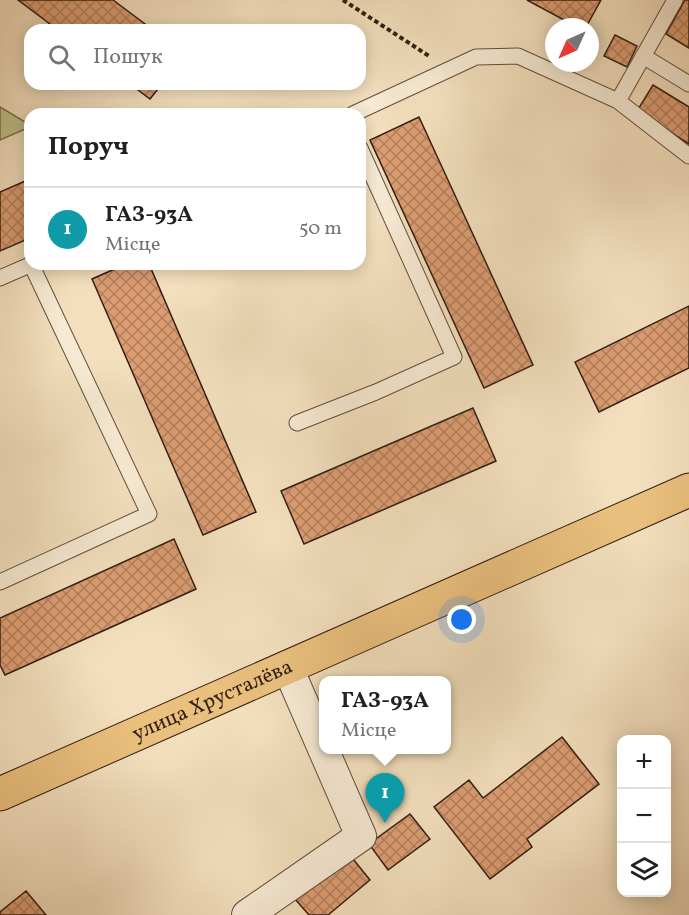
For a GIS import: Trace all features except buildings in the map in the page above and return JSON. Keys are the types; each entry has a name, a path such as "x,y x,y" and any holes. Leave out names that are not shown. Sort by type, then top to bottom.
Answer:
{"main road":[{"name":"улица Хрусталёва","path":"0,794 689,490"}],"street":[{"path":"287,666 319,740"},
{"path":"247,915 361,836 325,754"}],"lane":[{"path":"618,101 675,0"},
{"path":"365,108 477,57 518,56 618,101 689,156"},
{"path":"643,56 689,84"},
{"path":"297,423 376,392 454,357 366,161"},
{"path":"0,278 24,268"},
{"path":"0,582 149,514 35,270"}],"path":[{"path":"343,0 450,69"}],"shaded area":[{"path":"0,107 24,121 24,130 0,140"}],"place":[{"name":"ГАЗ-93А","path":"385,823"}]}
